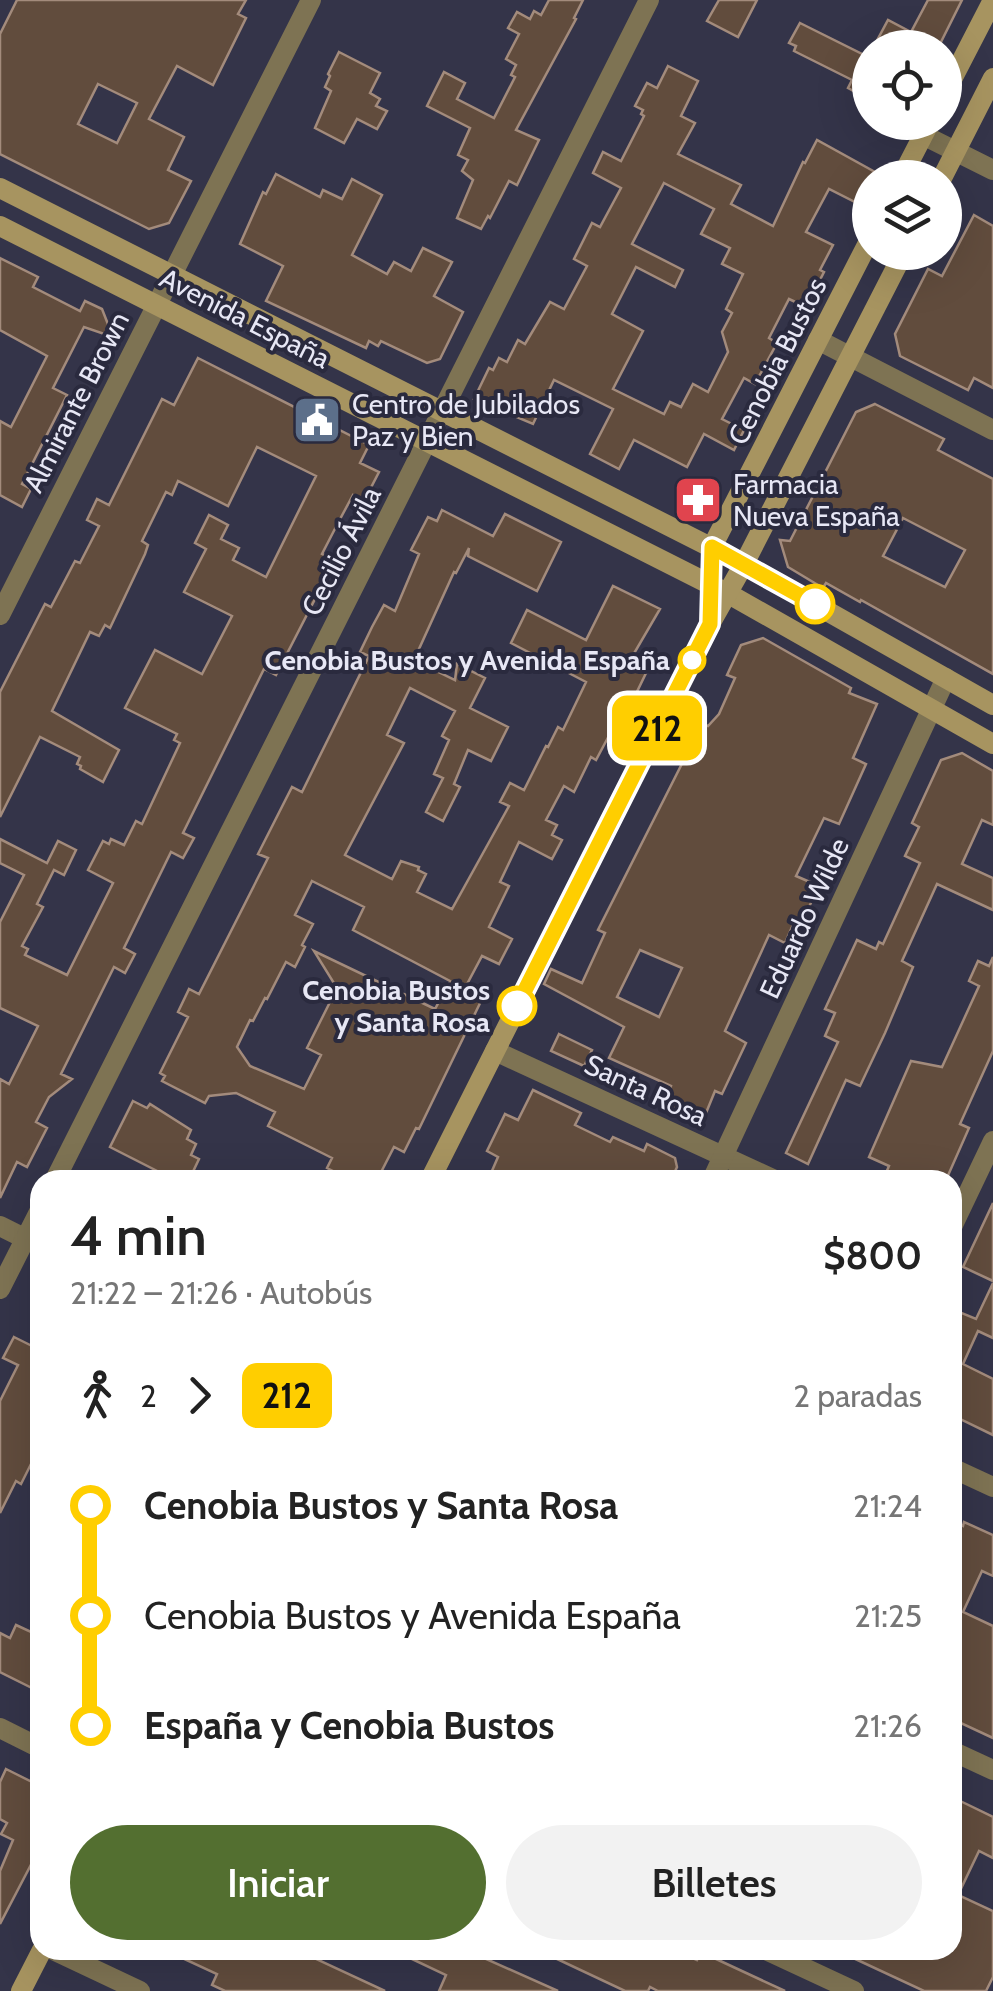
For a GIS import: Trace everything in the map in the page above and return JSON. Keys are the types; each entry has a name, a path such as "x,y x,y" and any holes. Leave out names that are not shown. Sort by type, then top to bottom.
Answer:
{"main road":[{"path":"962,60 993,0"},
{"path":"951,160 993,78"},
{"name":"Avenida España","path":"0,188 712,547 993,705"},
{"name":"Avenida España","path":"0,226 719,589 993,744"},
{"name":"Cenobia Bustos","path":"435,1170 710,624 719,589 712,547 854,270"},
{"name":"Cenobia Bustos","path":"719,589 744,564 895,270"},
{"path":"21,1991 37,1960"}],"street":[{"name":"Almirante Brown","path":"0,615 310,0"},
{"name":"Cecilio Ávila","path":"60,1170 649,0"},
{"path":"942,140 993,170"},
{"path":"818,340 993,430"},
{"name":"Eduardo Wilde","path":"717,1170 946,678"},
{"name":"Santa Rosa","path":"495,1051 754,1170"},
{"path":"962,1210 988,1165 993,1140"},
{"path":"0,1226 30,1241"},
{"path":"0,1289 30,1246"},
{"path":"962,1473 993,1487"},
{"path":"0,1728 30,1743"},
{"path":"962,1755 993,1770"},
{"path":"66,1960 96,1982 140,1991"},
{"path":"787,1960 854,1991"}],"building":[{"path":"17,0 246,0 238,14 246,18 213,85 177,66 149,119 184,137 168,170 191,181 169,223 149,229 0,154 0,34","holes":["98,84 137,103 117,143 78,124"]},
{"path":"549,0 583,0 516,130 539,140 517,185 509,181 481,229 457,218 473,180 462,171 468,160 458,155 470,128 427,106 444,72 465,83 457,99 494,118 515,77 511,75 516,65 506,59 519,34 508,28 517,12 530,19 534,11 541,15"},
{"path":"719,0 757,0 738,37 707,21"},
{"path":"928,0 962,0 947,30 912,30"},
{"path":"888,20 907,30 883,30"},
{"path":"800,23 852,49 852,80 794,51 796,46 789,43"},
{"path":"339,52 380,73 370,93 380,99 376,106 387,111 377,129 357,119 344,143 315,128 331,91 325,87"},
{"path":"668,66 698,81 681,116 695,123 678,154 741,185 731,204 773,226 817,140 853,160 852,200 829,189 806,232 833,245 806,307 789,299 769,338 777,343 755,384 744,378 722,419 744,430 734,450 704,434 687,467 634,440 619,469 590,454 613,409 554,380 533,424 474,399 489,368 493,370 499,358 507,362 518,340 525,344 550,302 564,309 587,266 574,259 592,223 600,227 621,188 593,173 603,152 621,161 644,116 643,110 635,106 647,83 657,88","holes":["664,183 714,209 701,234 730,248 722,264 743,274 726,309 732,313 722,332 728,352 708,392 693,384 681,407 670,402 664,414 613,389 643,331 612,314 636,267 675,287 683,270 632,244"]},
{"path":"276,174 320,197 323,190 342,199 352,179 382,195 352,255 387,274 394,262 411,271 423,248 452,262 434,296 463,312 440,359 427,363 381,341 378,346 369,341 366,348 266,301 283,266 240,244 263,192 266,194"},
{"path":"974,215 993,226 993,388 974,378 968,390 900,356 895,334 927,270 942,276 945,270 962,270 962,238"},
{"path":"0,258 38,277 33,287 80,311 85,301 102,309 113,337 84,327 53,388 67,395 22,484 31,489 22,507 0,495 0,421 11,427 47,356 0,330"},
{"path":"198,358 369,445 360,463 379,472 364,501 353,495 339,521 322,554 335,560 276,675 264,669 183,833 194,838 183,858 171,852 124,948 135,954 125,973 114,967 61,1074 72,1079 49,1097 36,1122 47,1128 27,1167 17,1162 0,1198 0,1079 9,1084 38,1026 0,1008 0,922 24,875 0,863 0,839 47,863 58,841 76,850 64,875 54,870 37,904 43,907 22,946 28,949 25,955 67,975 113,883 88,870 103,841 109,844 111,839 124,845 136,821 142,824 180,743 174,740 177,734 125,708 155,650 202,674 232,616 184,592 206,549 195,543 209,515 228,525 221,539 239,548 233,560 266,577 316,476 257,447 228,506 178,481 172,495 166,492 142,541 148,545 145,554 110,628 105,625 99,636 90,632 52,711 119,750 103,782 80,769 80,757 40,737 0,817 0,692 45,604 51,607 99,526 87,520 97,499 109,505 162,399 174,405"},
{"path":"875,404 944,439 938,450 993,479 993,674 861,600 826,583 823,588 788,567 780,540 790,541 856,412","holes":["903,518 965,550 945,587 883,556"]},
{"path":"442,510 493,536 505,514 561,542 537,591 468,556 469,548 414,660 455,680 457,664 485,678 470,708 508,727 491,761 468,750 454,784 460,787 443,821 426,812 443,778 434,774 449,740 442,736 455,711 410,688 387,735 404,743 345,855 392,879 401,861 419,867 426,874 417,892 452,909 509,806 500,802 510,783 524,790 558,727 563,730 586,682 511,643 527,610 586,640 613,586 660,609 629,662 647,671 631,704 627,702 596,760 591,757 574,792 564,786 546,820 557,825 552,835 562,840 552,859 519,842 500,882 509,886 489,927 512,939 499,964 482,956 465,988 483,997 419,1129 416,1128 404,1152 394,1147 382,1170 331,1170 327,1168 332,1158 268,1126 275,1112 236,1093 209,1096 205,1103 162,1081 165,1076 160,1073 188,1017 178,1012 189,989 199,994 268,858 258,854 292,787 302,792 369,656 360,652 372,627 384,605 395,611 419,554 411,550 428,517 437,521","holes":["312,881 364,907 353,930 450,981 435,1009 314,951 337,988 307,1048 321,1055 304,1089 250,1066 237,1047 286,962 295,967 305,947 302,945 313,924 295,915"]},
{"path":"763,638 851,688 849,693 877,704 853,758 866,764 839,824 824,818 796,876 819,886 798,930 792,927 785,943 769,935 725,1031 746,1043 722,1094 715,1091 706,1113 694,1118 665,1104 671,1086 609,1058 624,1027 544,984 551,969 582,983 605,933 598,930 702,724 708,726 719,714 735,678 727,675 741,645","holes":["640,950 682,968 659,1017 617,997"]},
{"path":"962,753 993,771 993,825 982,820 962,864 993,878 993,910 937,884 902,961 913,967 885,1033 860,1086 846,1080 808,1164 786,1153 838,1042 825,1036 835,1013 825,1009 857,940 876,949 879,942 883,944 920,863 905,856 919,827 912,823 941,760"},
{"path":"993,957 993,1051 960,1124 969,1128 950,1170 887,1170 889,1166 869,1157 911,1061 942,1067 979,986 969,981 978,961 989,966"},
{"path":"559,1034 592,1050 584,1066 551,1051"},
{"path":"533,1090 581,1113 575,1125 610,1142 613,1137 644,1151 647,1144 675,1158 677,1167 492,1170 498,1157 487,1151 505,1114 518,1120"},
{"path":"133,1101 147,1108 150,1104 191,1130 187,1139 196,1144 191,1155 199,1159 194,1170 155,1170 110,1147"},
{"path":"993,1203 993,1281 963,1267"},
{"path":"993,1283 993,1338 978,1331 963,1364 993,1379 993,1435 962,1420 962,1313 976,1319"},
{"path":"14,1337 30,1345 30,1466 21,1484 16,1481 0,1513 0,1401 18,1365 3,1358"},
{"path":"964,1522 993,1535 993,1576 982,1571 963,1612 993,1626 993,1738 962,1724 962,1526"},
{"path":"16,1625 30,1631 30,1687 0,1672 0,1633 10,1638"},
{"path":"6,1769 30,1781 30,1867 0,1924 0,1871 13,1840 1,1834 7,1823 0,1819 0,1782"},
{"path":"962,1802 993,1817 993,1858 979,1851 962,1887"},
{"path":"962,1897 993,1911 993,1977 986,1991 924,1991 857,1960 962,1960"},
{"path":"187,1960 318,1960 385,1991 225,1991 212,1985 217,1974"},
{"path":"414,1960 488,1960 558,1991 439,1991 446,1975"},
{"path":"559,1960 718,1960 785,1991 658,1991 650,1987 648,1991 625,1991"}],"bus line":[{"name":"212","path":"517,1006 710,624 712,547 815,604"}],"place":[{"name":"Centro de Jubilados Paz y Bien","path":"317,420"},
{"name":"Farmacia Nueva España","path":"698,500"},
{"name":"Cenobia Bustos y Avenida España","path":"692,660"},
{"name":"Cenobia Bustos y Santa Rosa","path":"517,1006"}]}
